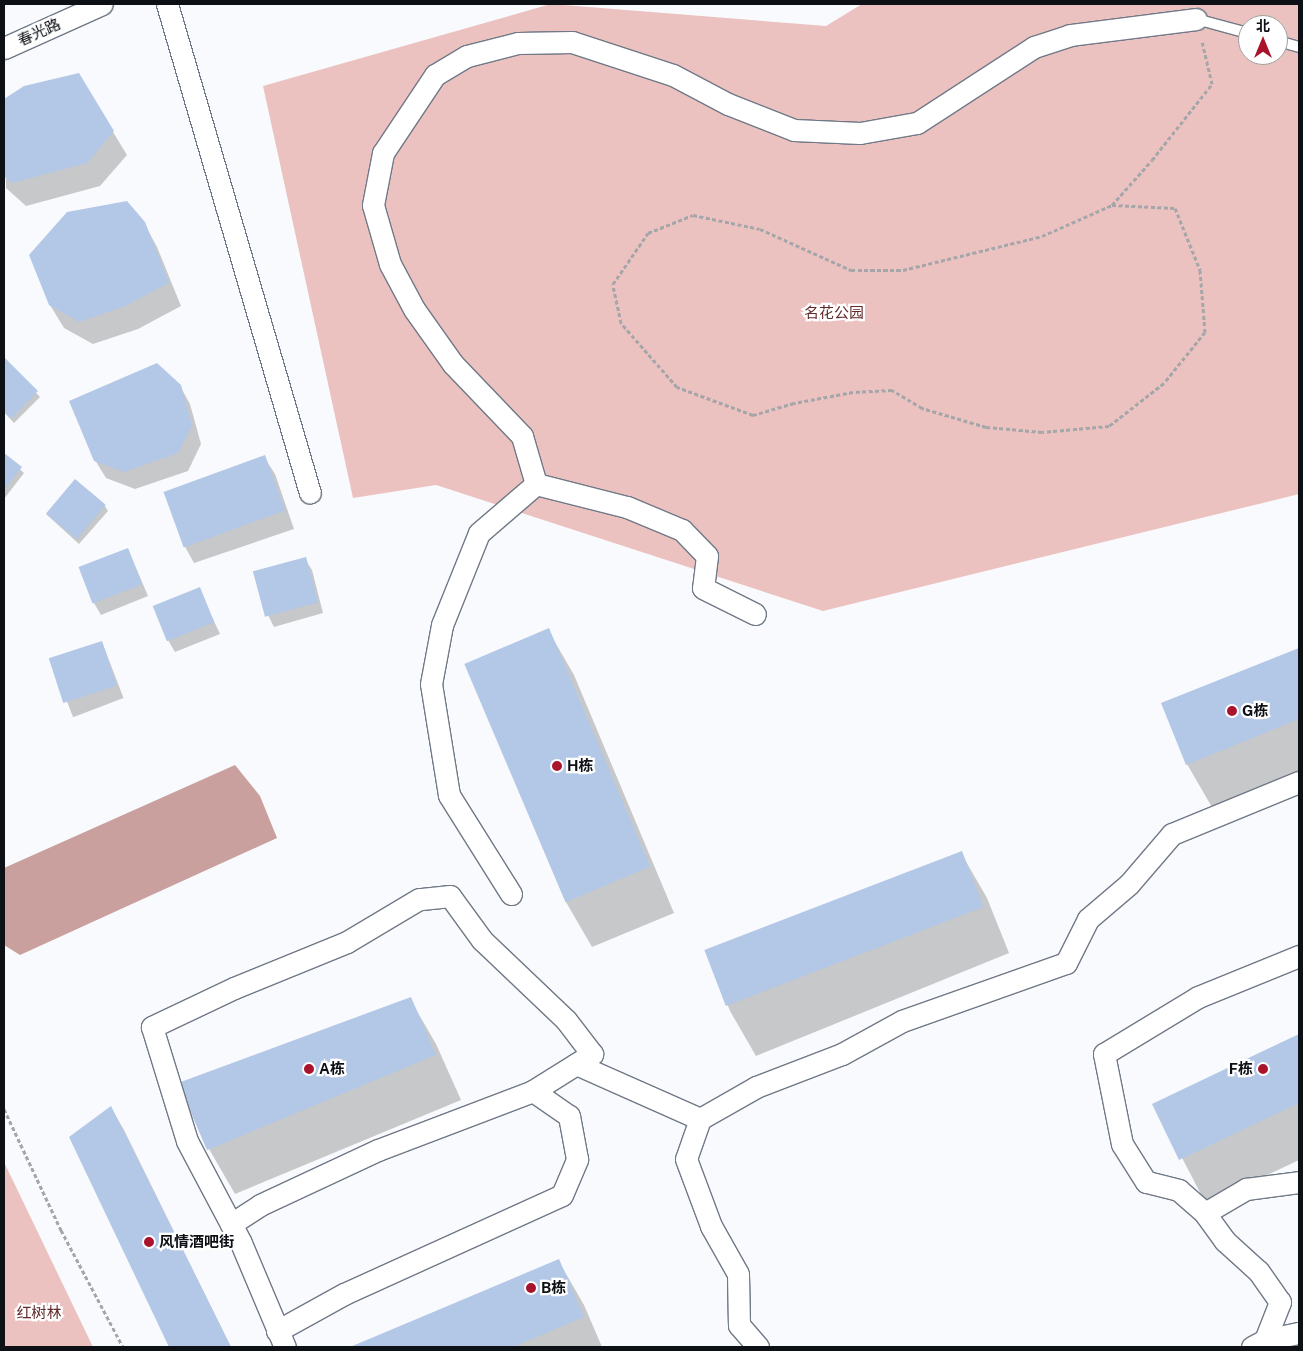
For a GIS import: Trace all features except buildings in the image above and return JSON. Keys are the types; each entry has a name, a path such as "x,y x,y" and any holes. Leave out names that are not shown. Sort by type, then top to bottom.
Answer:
{"street":[{"name":"春光路","path":"4,48 102,4"},
{"path":"167,4 310,493"},
{"path":"536,484 522,436 452,364 414,308 390,264 373,204 383,153 435,75 467,56 518,43 572,42 673,75 728,104 794,130 860,134 917,123 1043,44 1070,35 1196,19"},
{"path":"536,484 627,506 682,530 707,556 703,588 755,614"},
{"path":"511,894 449,795 431,684 442,625 479,533 536,484"},
{"path":"758,1347 739,1325 738,1274 711,1226 686,1159 700,1119 756,1087 842,1054 902,1021 1066,963 1088,920 1129,884 1172,834 1299,782"},
{"path":"231,1224 260,1205 378,1150 533,1092 592,1054 566,1020 482,940 450,896 419,899 346,942 234,988 152,1027 187,1141 231,1224 281,1339 361,1286 562,1195 577,1159 569,1116 533,1092"},
{"path":"1258,1344 1280,1302 1258,1271 1225,1241 1205,1213 1180,1190 1146,1182 1122,1144 1104,1054 1198,998 1299,956"},
{"path":"576,1064 700,1119"},
{"path":"1205,1213 1246,1189 1299,1182"},
{"path":"1258,1344 1299,1333"}],"lane":[{"path":"1196,19 1238,30"}],"path":[{"path":"1112,204 1175,208 1200,270 1205,332 1164,383 1109,426 1042,432 986,427 922,408 892,390 843,394 794,402 753,415 677,386 621,323 613,284 648,233 693,215 760,229 851,270 902,270 1042,236 1112,204 1212,84 1196,19"},
{"path":"4,1108 60,1230 123,1347"}],"green space":[{"name":"名花公园","path":"551,4 826,26 862,4 1299,4 1299,494 823,611 436,485 353,498 263,86"},
{"name":"红树林","path":"4,1162 93,1347 4,1347"}],"shaded area":[{"path":"235,765 260,796 277,838 20,955 4,945 4,868"}],"place":[{"name":"G栋","path":"1232,711"},
{"name":"H栋","path":"557,766"},
{"name":"A栋","path":"309,1069"},
{"name":"F栋","path":"1263,1069"},
{"name":"风情酒吧街","path":"149,1242"},
{"name":"B栋","path":"531,1288"}]}
